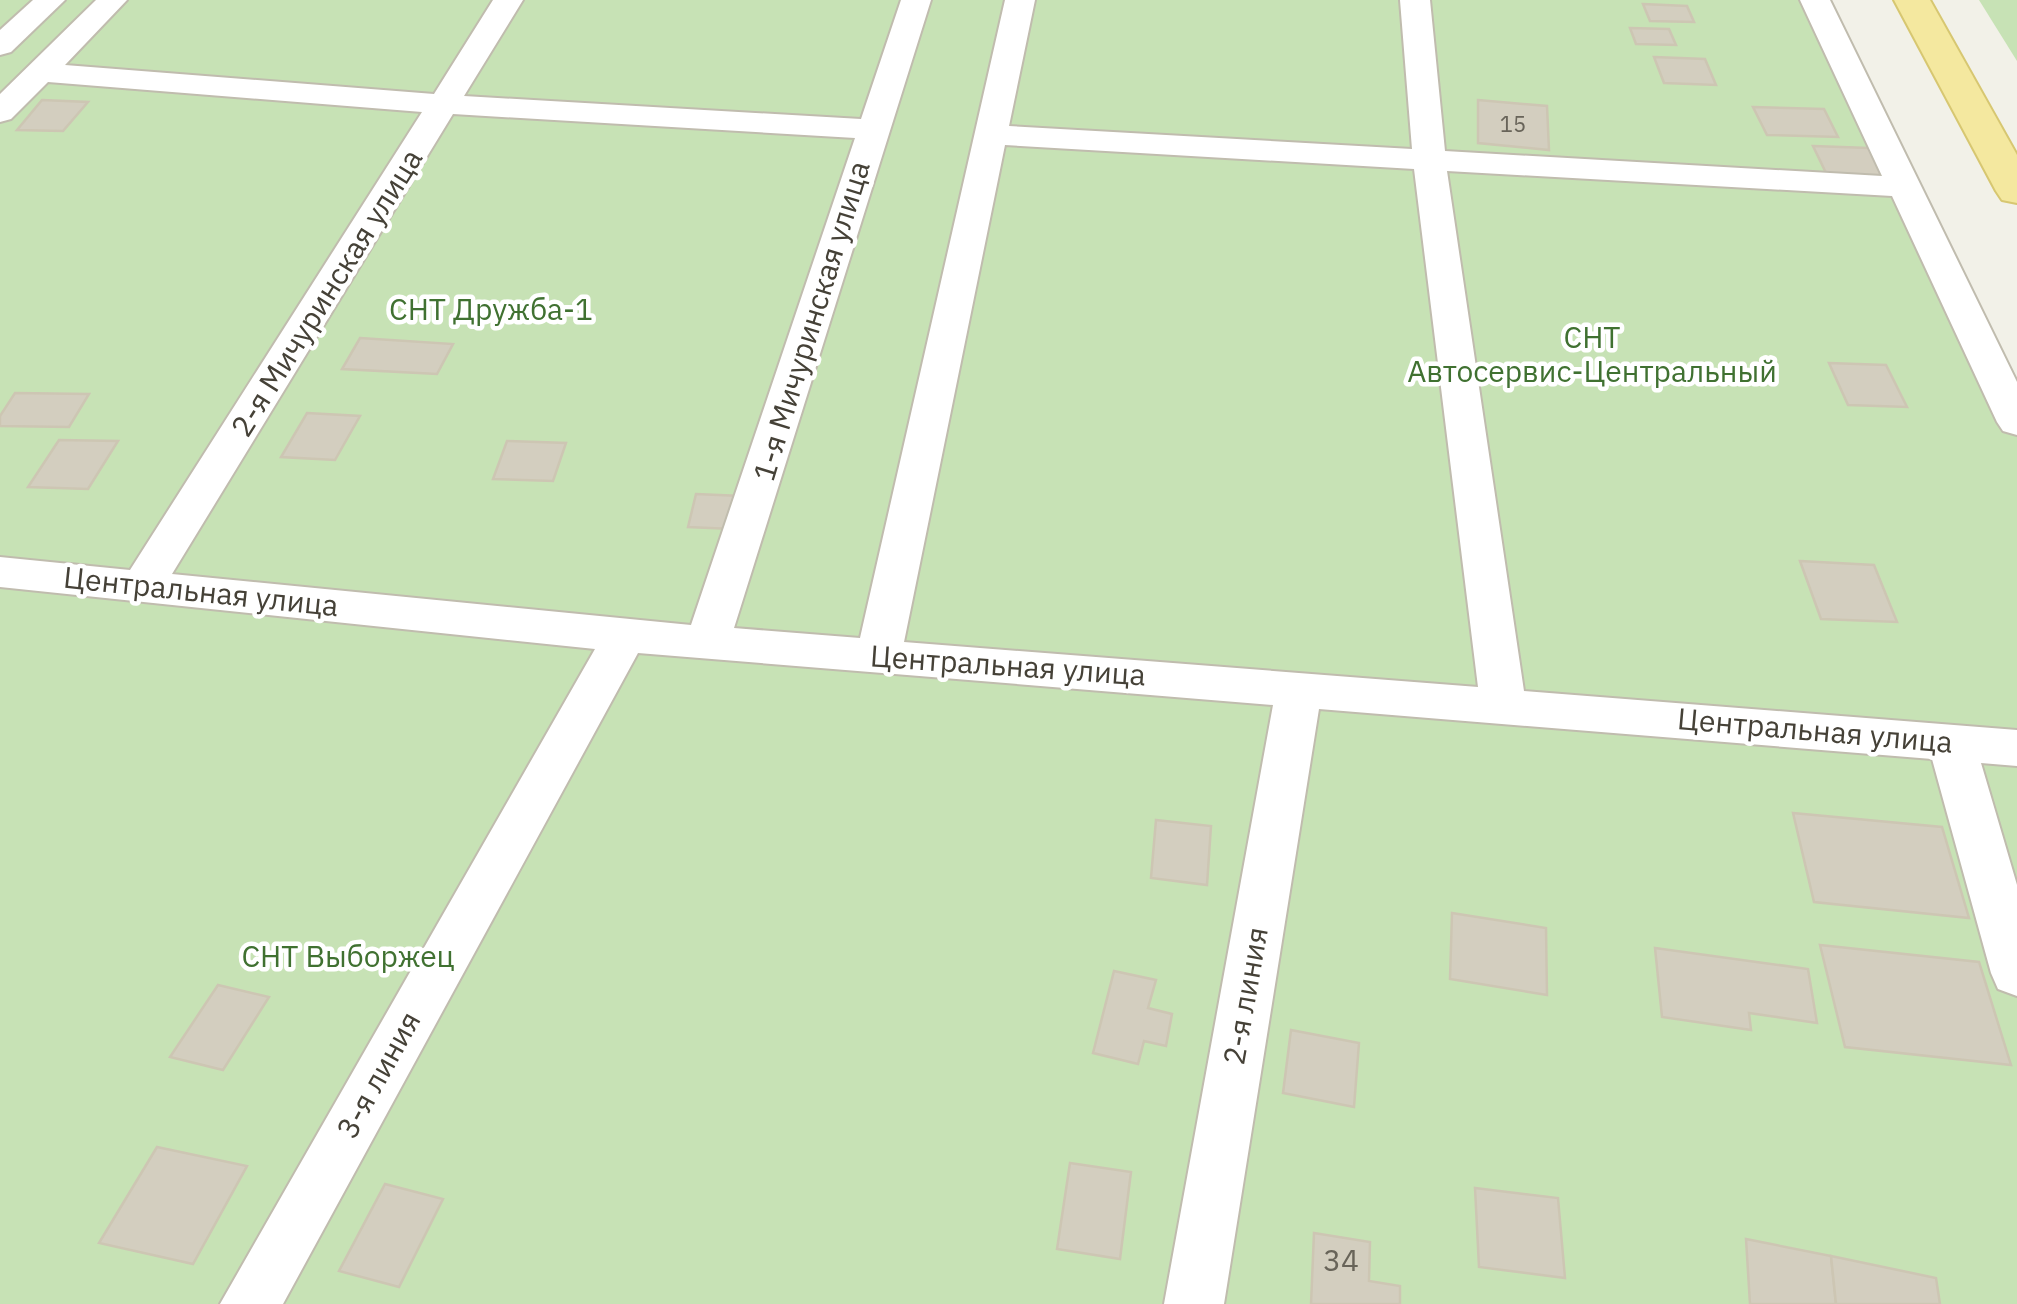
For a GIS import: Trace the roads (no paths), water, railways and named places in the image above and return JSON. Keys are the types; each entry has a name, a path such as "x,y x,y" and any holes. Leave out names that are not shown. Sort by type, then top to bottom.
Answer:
{"main road":[{"path":"1912,0 2017,192"}],"street":[{"path":"0,46 50,0"},
{"path":"0,112 112,0"},
{"name":"2-я Мичуринская улица","path":"143,585 508,0"},
{"name":"1-я Мичуринская улица","path":"707,642 916,0"},
{"path":"879,656 1020,0"},
{"path":"1415,0 1429,159 1503,705"},
{"path":"1815,0 2017,422"},
{"path":"40,72 443,104 872,129"},
{"path":"992,135 1906,187"},
{"name":"Центральная улица","path":"2,575 143,585 625,636 2017,748"},
{"name":"3-я линия","path":"250,1304 625,636"},
{"name":"2-я линия","path":"1194,1304 1299,688"},
{"path":"1951,742 2017,973"}],"park label":[{"name":"СНТ Дружба-1","path":"491,310"},
{"name":"СНТ Автосервис-Центральный","path":"1592,355"},
{"name":"СНТ Выборжец","path":"348,957"}]}
